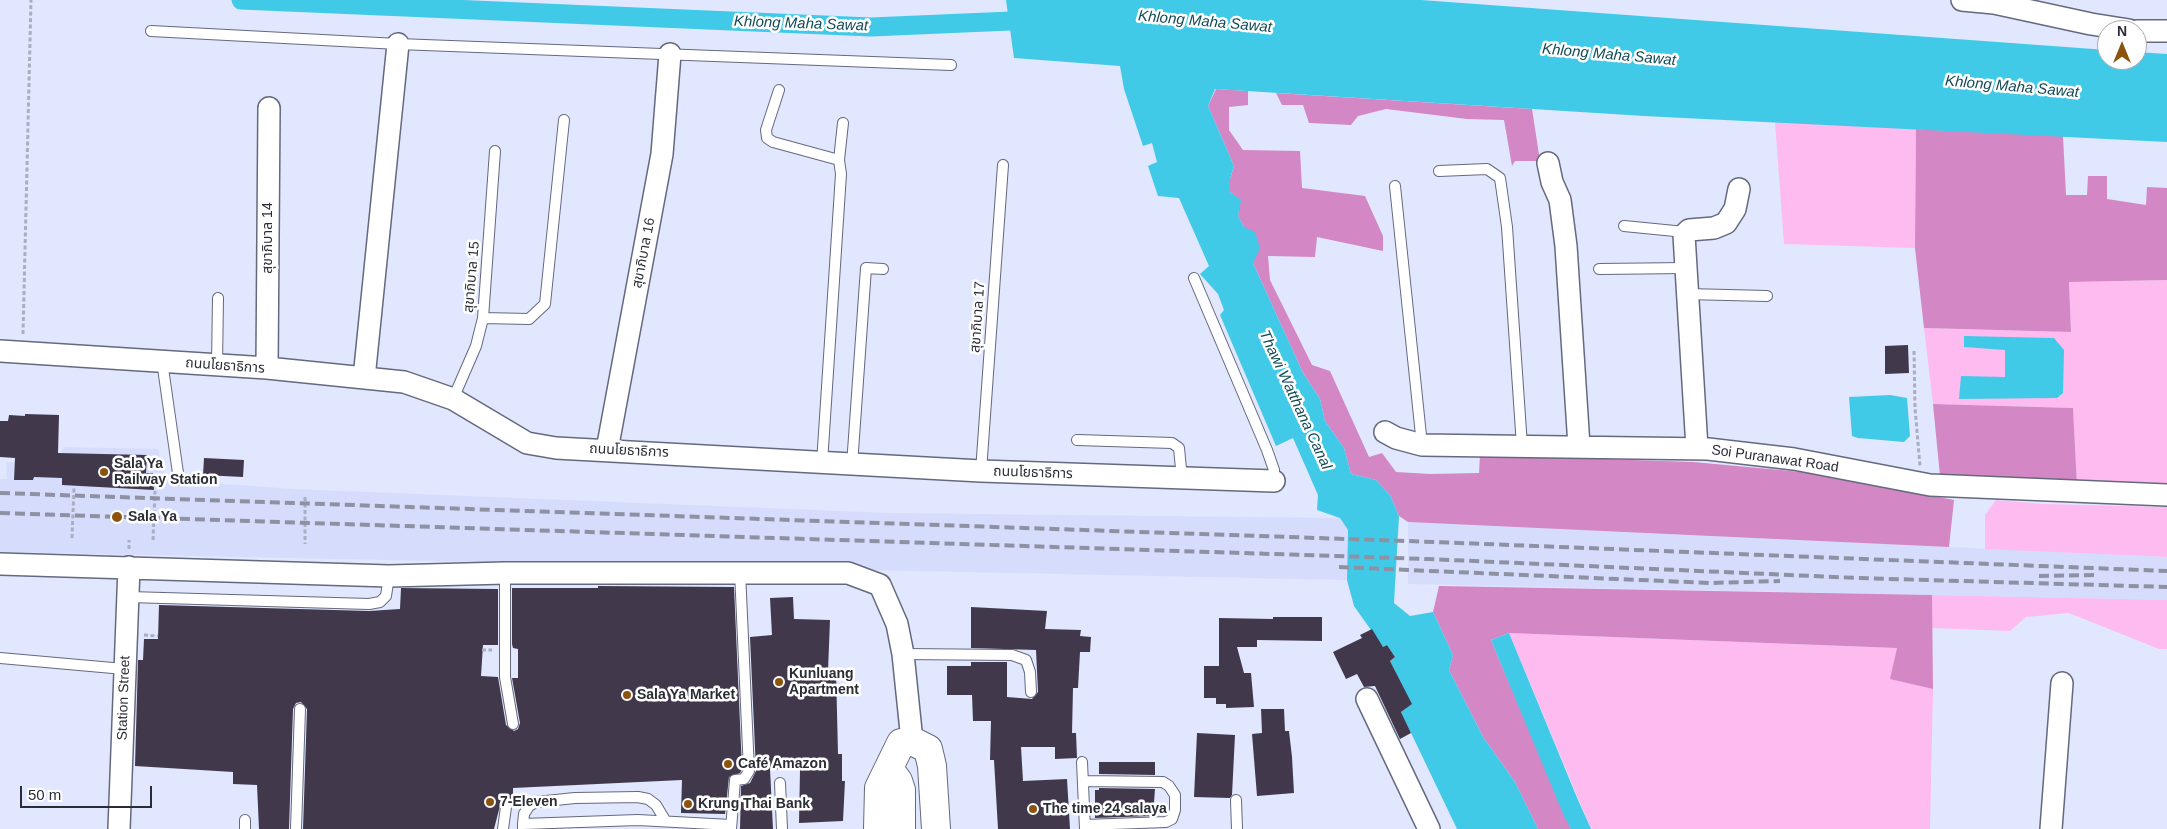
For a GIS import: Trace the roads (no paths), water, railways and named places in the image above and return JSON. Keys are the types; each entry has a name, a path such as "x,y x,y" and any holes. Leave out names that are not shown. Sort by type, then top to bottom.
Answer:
{"main road":[{"path":"878,829 879,788 890,770 894,753 901,743 912,741 928,749 932,766 936,829"},
{"path":"890,770 898,781 901,790 900,829"}],"street":[{"path":"1962,0 1995,1 2097,25"},
{"path":"2147,31 2167,31"},
{"path":"364,378 398,44"},
{"name":"สุขาภิบาล 16","path":"607,450 662,154 670,54"},
{"name":"สุขาภิบาล 14","path":"267,368 269,108"},
{"path":"1548,164 1552,182 1560,200 1566,246 1579,446"},
{"path":"1697,448 1685,232 1714,228 1726,223 1736,209 1740,189"},
{"name":"ถนนโยธาธิการ","path":"0,351 267,368 404,382 453,399 528,444 556,448 981,471 1274,481"},
{"name":"Soi Puranawat Road","path":"1384,432 1396,438 1422,445 1697,448 1794,459 1922,484 1961,488 2167,495"},
{"path":"0,564 389,576 505,573 848,573 880,585 897,624 903,654 912,741"},
{"name":"Station Street","path":"119,829 129,567"},
{"path":"2051,829 2062,683"},
{"path":"1367,699 1429,829"}],"lane":[{"path":"151,31 398,44 951,65"},
{"path":"779,90 766,130 767,138 773,142 839,160"},
{"path":"483,318 530,319 545,304 564,120"},
{"path":"822,463 841,174 839,160 843,123"},
{"name":"สุขาภิบาล 15","path":"453,399 476,346 483,318 495,151"},
{"name":"สุขาภิบาล 17","path":"981,471 1003,165"},
{"path":"1439,171 1487,169 1500,178 1507,227 1522,446"},
{"path":"1395,186 1422,445"},
{"path":"1624,226 1685,232"},
{"path":"852,465 866,268 883,269"},
{"path":"1599,269 1686,268"},
{"path":"1194,278 1267,450 1274,470 1274,481"},
{"path":"1688,294 1767,296"},
{"path":"217,365 218,298"},
{"path":"162,361 179,480"},
{"path":"1077,440 1172,443 1179,448 1182,479"},
{"path":"665,820 656,805 648,799 638,797 576,798 536,802 529,806 524,814 523,826 665,820 731,827 735,780 744,779 749,771 740,572"},
{"path":"505,573 505,677 513,724"},
{"path":"129,597 369,604 380,602 386,596 389,576"},
{"path":"903,654 1012,655 1026,660 1030,672 1031,692"},
{"path":"0,658 124,669"},
{"path":"296,829 300,709"},
{"path":"1082,762 1085,827 1166,822 1172,819 1175,810 1175,796 1169,786 1163,782 1084,781"},
{"path":"780,782 782,829"},
{"path":"1236,800 1237,829"},
{"path":"503,829 506,807"}],"water":[{"name":"Thawi Watthana Canal","path":"1006,0 1421,0 2097,49 2097,70 2147,70 2147,53 2167,54 2167,142 1644,116 1215,89 1208,106 1234,166 1230,179 1230,192 1241,200 1238,216 1244,227 1255,232 1260,248 1253,263 1303,373 1320,399 1325,421 1344,448 1351,474 1376,480 1390,495 1399,516 1394,603 1410,616 1433,612 1453,655 1449,670 1483,737 1515,782 1538,829 1457,829 1401,712 1411,704 1390,661 1395,657 1387,645 1383,647 1354,606 1347,580 1348,530 1340,518 1317,510 1318,495 1293,438 1276,446 1220,315 1224,310 1218,294 1200,274 1209,266 1179,198 1158,196 1148,166 1157,162 1152,143 1143,146 1124,89 1120,66 1014,58"},
{"path":"1964,336 2054,338 2064,350 2063,393 2057,398 1959,399 1961,376 2005,377 2005,350 1964,347"},
{"path":"1890,395 1907,398 1910,436 1904,442 1852,436 1849,397"},
{"path":"1509,633 1591,829 1571,829 1564,816 1491,640"}],"waterway":[{"name":"Khlong Maha Sawat","path":"241,0 871,27 1034,20"}],"railway":[{"path":"0,493 1435,542 2167,571"},
{"path":"0,513 1428,559 1858,578 2167,587"},
{"path":"1339,567 1710,583 1780,581"},
{"path":"2039,576 2094,575"}],"place":[{"name":"Sala Ya Railway Station","path":"104,472"},
{"name":"Sala Ya","path":"117,517"},
{"name":"Kunluang Apartment","path":"779,682"},
{"name":"Sala Ya Market","path":"627,695"},
{"name":"Café Amazon","path":"728,764"},
{"name":"7-Eleven","path":"490,802"},
{"name":"Krung Thai Bank","path":"688,804"},
{"name":"The time 24 salaya","path":"1033,809"}]}
